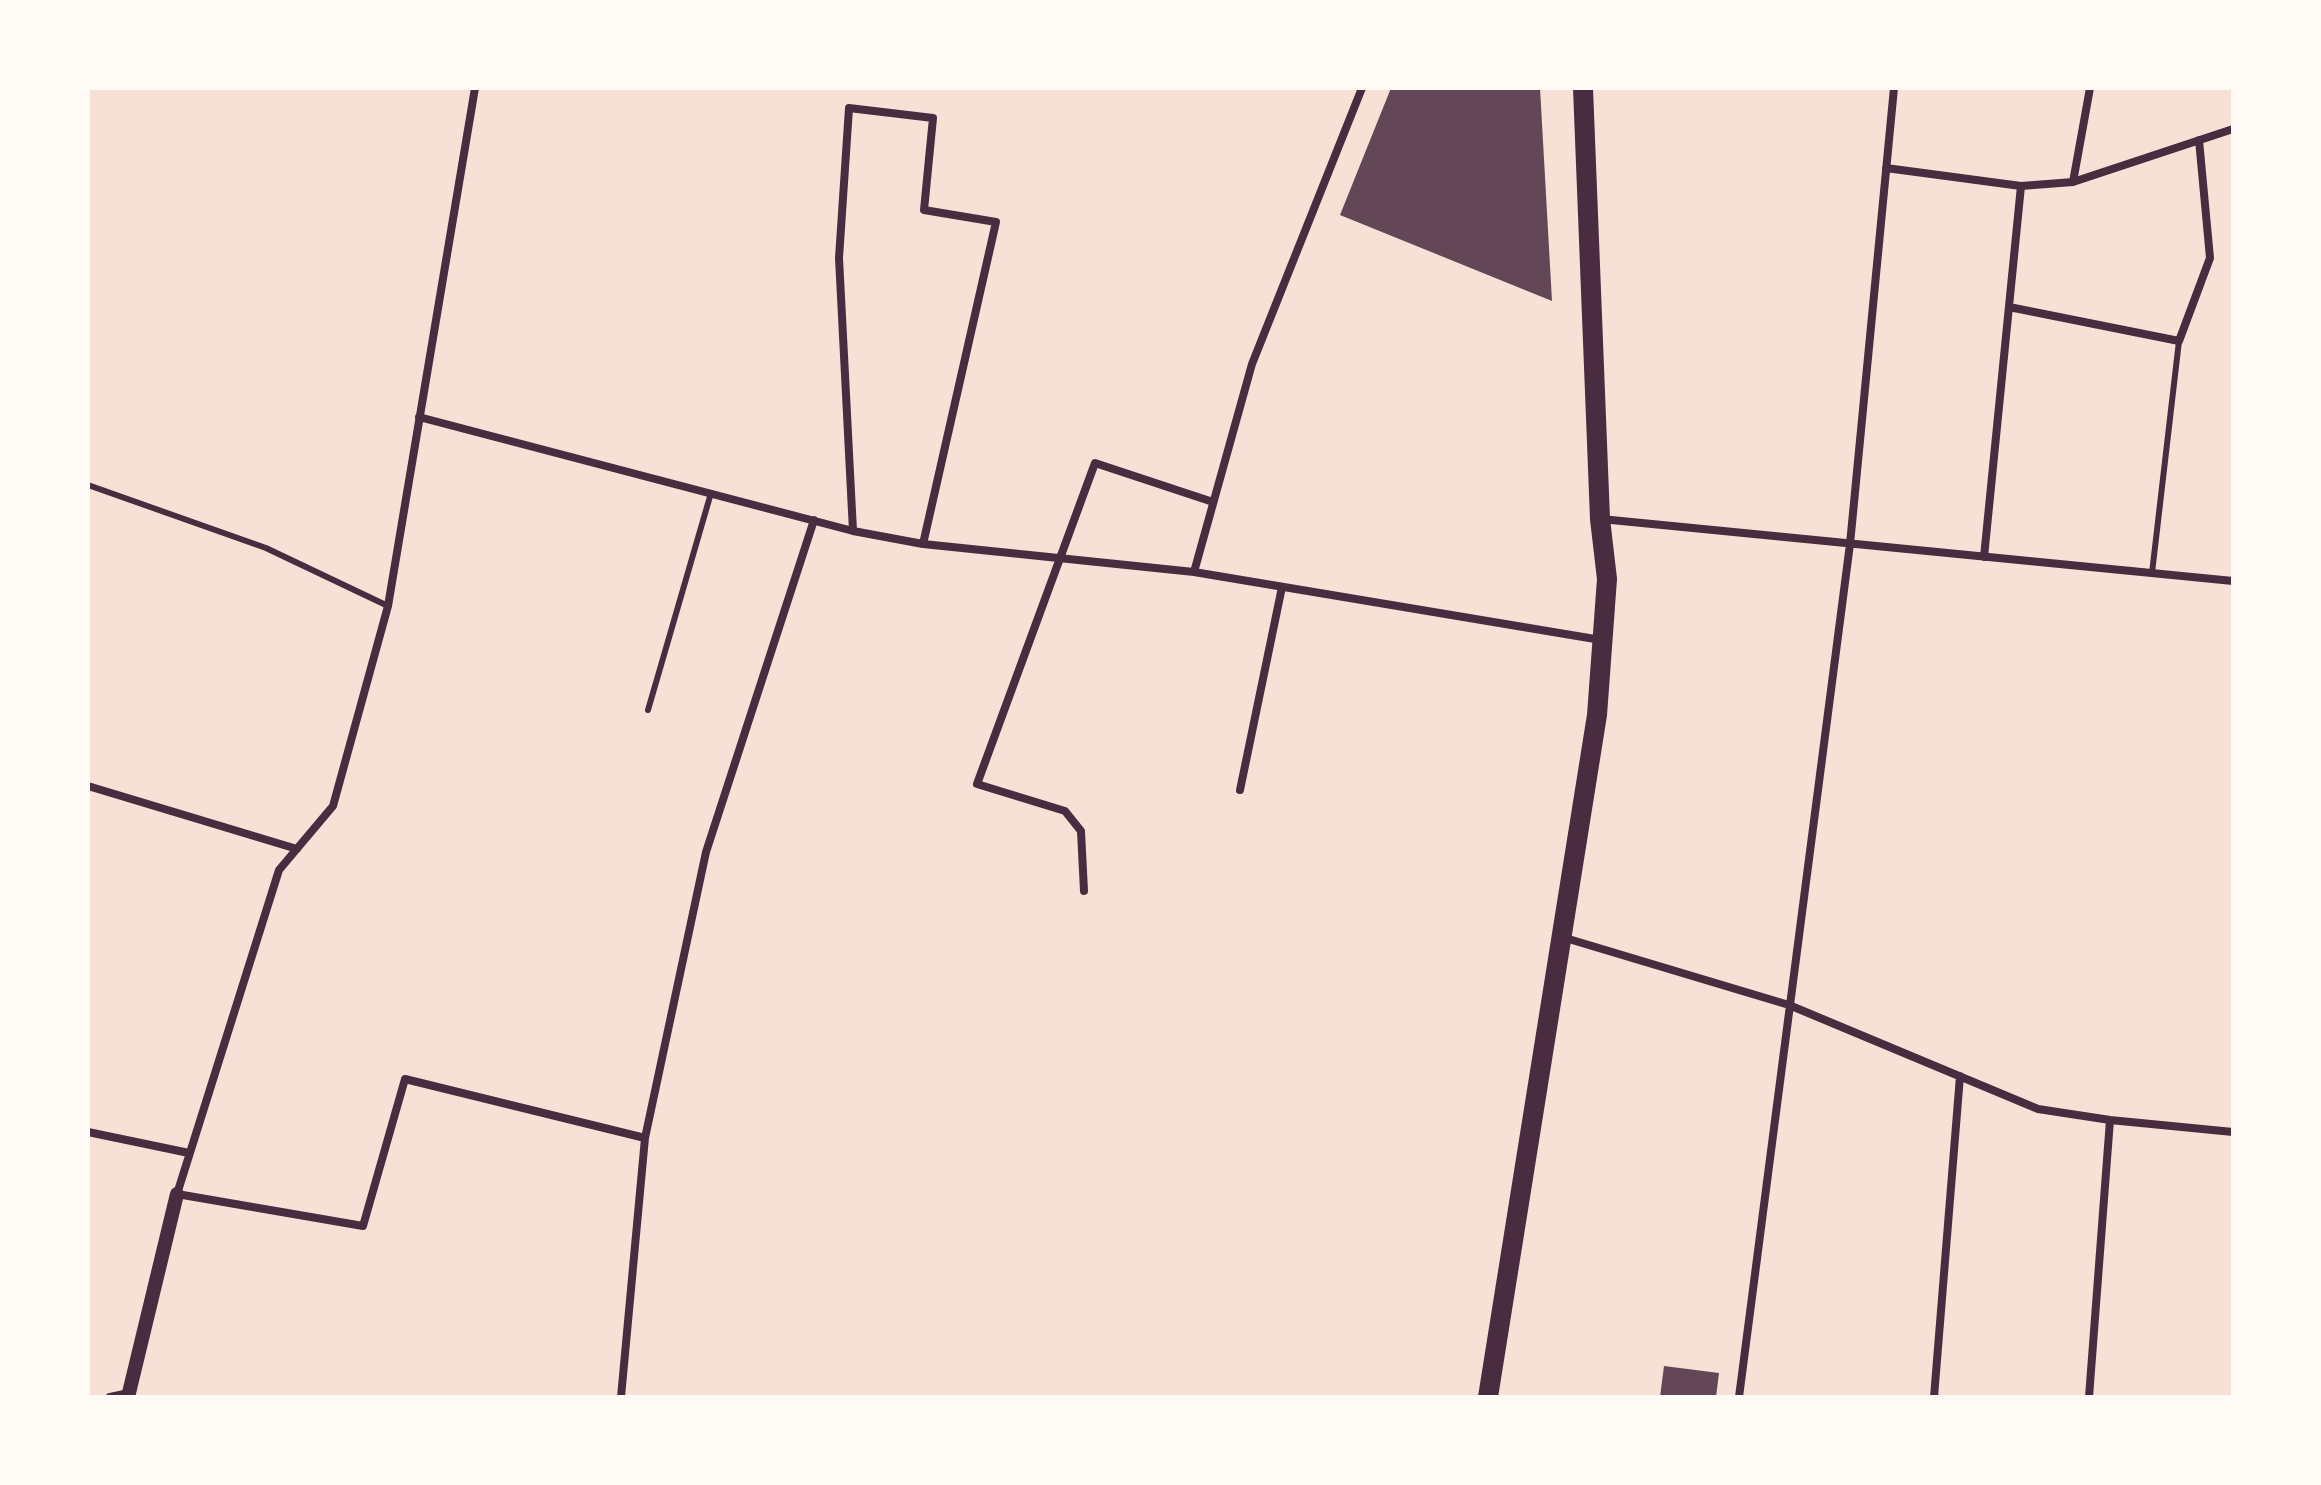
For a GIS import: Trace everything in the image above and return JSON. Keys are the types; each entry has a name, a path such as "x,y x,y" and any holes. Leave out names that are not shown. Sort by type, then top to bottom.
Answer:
{"main road":[{"path":"1488,1397 1597,715 1607,579 1600,519 1583,88"}],"street":[{"path":"110,1397 129,1395 177,1194 279,870 333,806 388,606 475,88"},
{"path":"1194,572 1252,364 1362,88"},
{"path":"1739,1397 1850,544 1894,88"},
{"path":"2073,182 2090,88"},
{"path":"853,531 839,258 849,108 933,118 924,210 996,222 923,544"},
{"path":"1886,168 2021,186 2073,182 2233,129"},
{"path":"2009,307 2179,341 2210,258 2199,140"},
{"path":"1984,557 2021,186"},
{"path":"419,417 853,531 923,544 1194,572 1601,640"},
{"path":"1084,891 1081,831 1065,811 977,784 1095,463 1213,502"},
{"path":"1600,519 2233,581"},
{"path":"621,1397 645,1138 706,852 814,520"},
{"path":"1240,790 1282,587"},
{"path":"88,786 297,849"},
{"path":"1561,936 1789,1005 2038,1109 2110,1120 2233,1132"},
{"path":"1934,1397 1960,1076"},
{"path":"177,1194 363,1226 405,1079 645,1138"},
{"path":"2089,1397 2110,1120"},
{"path":"88,1132 189,1153"}],"lane":[{"path":"2152,573 2179,341"},
{"path":"88,485 266,548 388,606"},
{"path":"648,710 711,493"}],"building":[{"path":"1391,88 1540,88 1552,301 1340,215"},
{"path":"1664,1366 1719,1373 1716,1397 1660,1397"}]}
